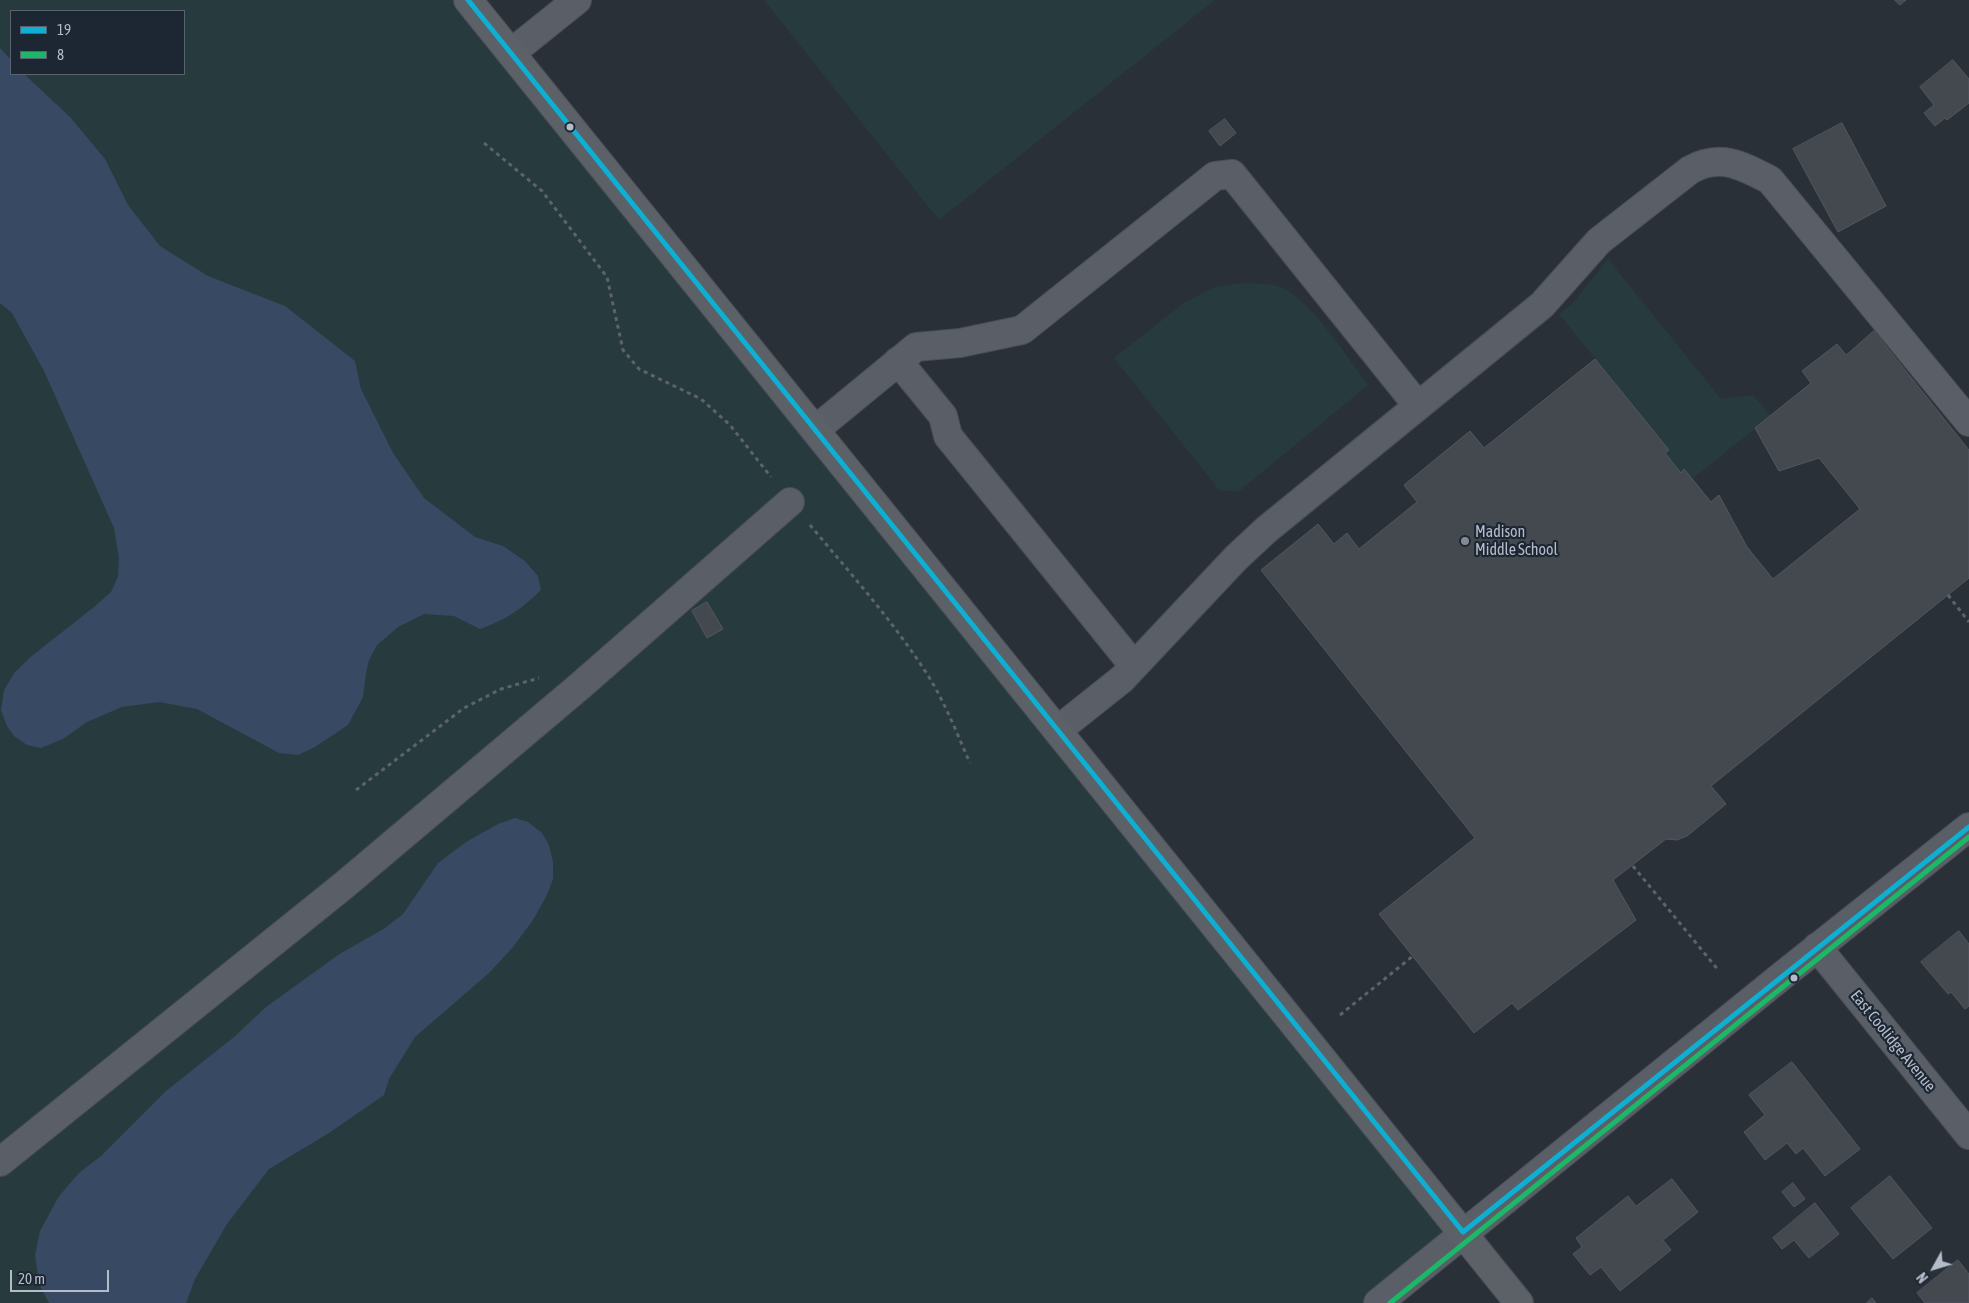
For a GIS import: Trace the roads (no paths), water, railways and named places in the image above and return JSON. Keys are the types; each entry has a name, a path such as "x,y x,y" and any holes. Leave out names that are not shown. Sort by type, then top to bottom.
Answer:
{"main road":[{"path":"468,0 1519,1303"}],"street":[{"path":"511,53 577,0"},
{"path":"1058,730 1122,679 1245,549 1542,305 1599,241 1690,170 1702,163 1712,161 1729,162 1749,169 1770,180 1969,422"},
{"path":"815,430 916,347 960,343 1022,330 1215,176 1232,174 1418,406"},
{"path":"898,361 943,416 948,436 1134,666"},
{"path":"0,1162 343,886 580,686 790,502"},
{"path":"1378,1303 1463,1232 1969,827"},
{"name":"East Coolidge Avenue","path":"1817,947 1969,1135"}],"water":[{"path":"0,48 10,59 10,75 25,75 70,117 105,159 128,205 160,246 208,276 285,306 355,361 361,389 393,453 424,498 475,537 503,546 525,561 538,576 541,590 505,618 480,629 454,616 424,614 398,627 377,645 369,660 363,697 348,725 315,747 298,755 279,753 197,709 159,702 122,707 87,722 63,739 41,748 27,745 14,736 7,726 1,710 4,690 15,672 33,655 111,592 118,577 119,558 114,528 44,371 12,313 0,303"},
{"path":"515,818 528,822 542,833 549,845 553,862 553,879 547,895 533,920 513,947 489,973 415,1037 389,1079 384,1095 329,1133 269,1169 227,1224 195,1279 186,1303 49,1303 39,1284 35,1255 40,1231 59,1196 80,1172 101,1156 166,1091 234,1037 266,1007 338,955 385,928 403,914 438,863 466,842 498,824"}],"place":[{"name":"Madison Middle School","path":"1465,541"}]}
